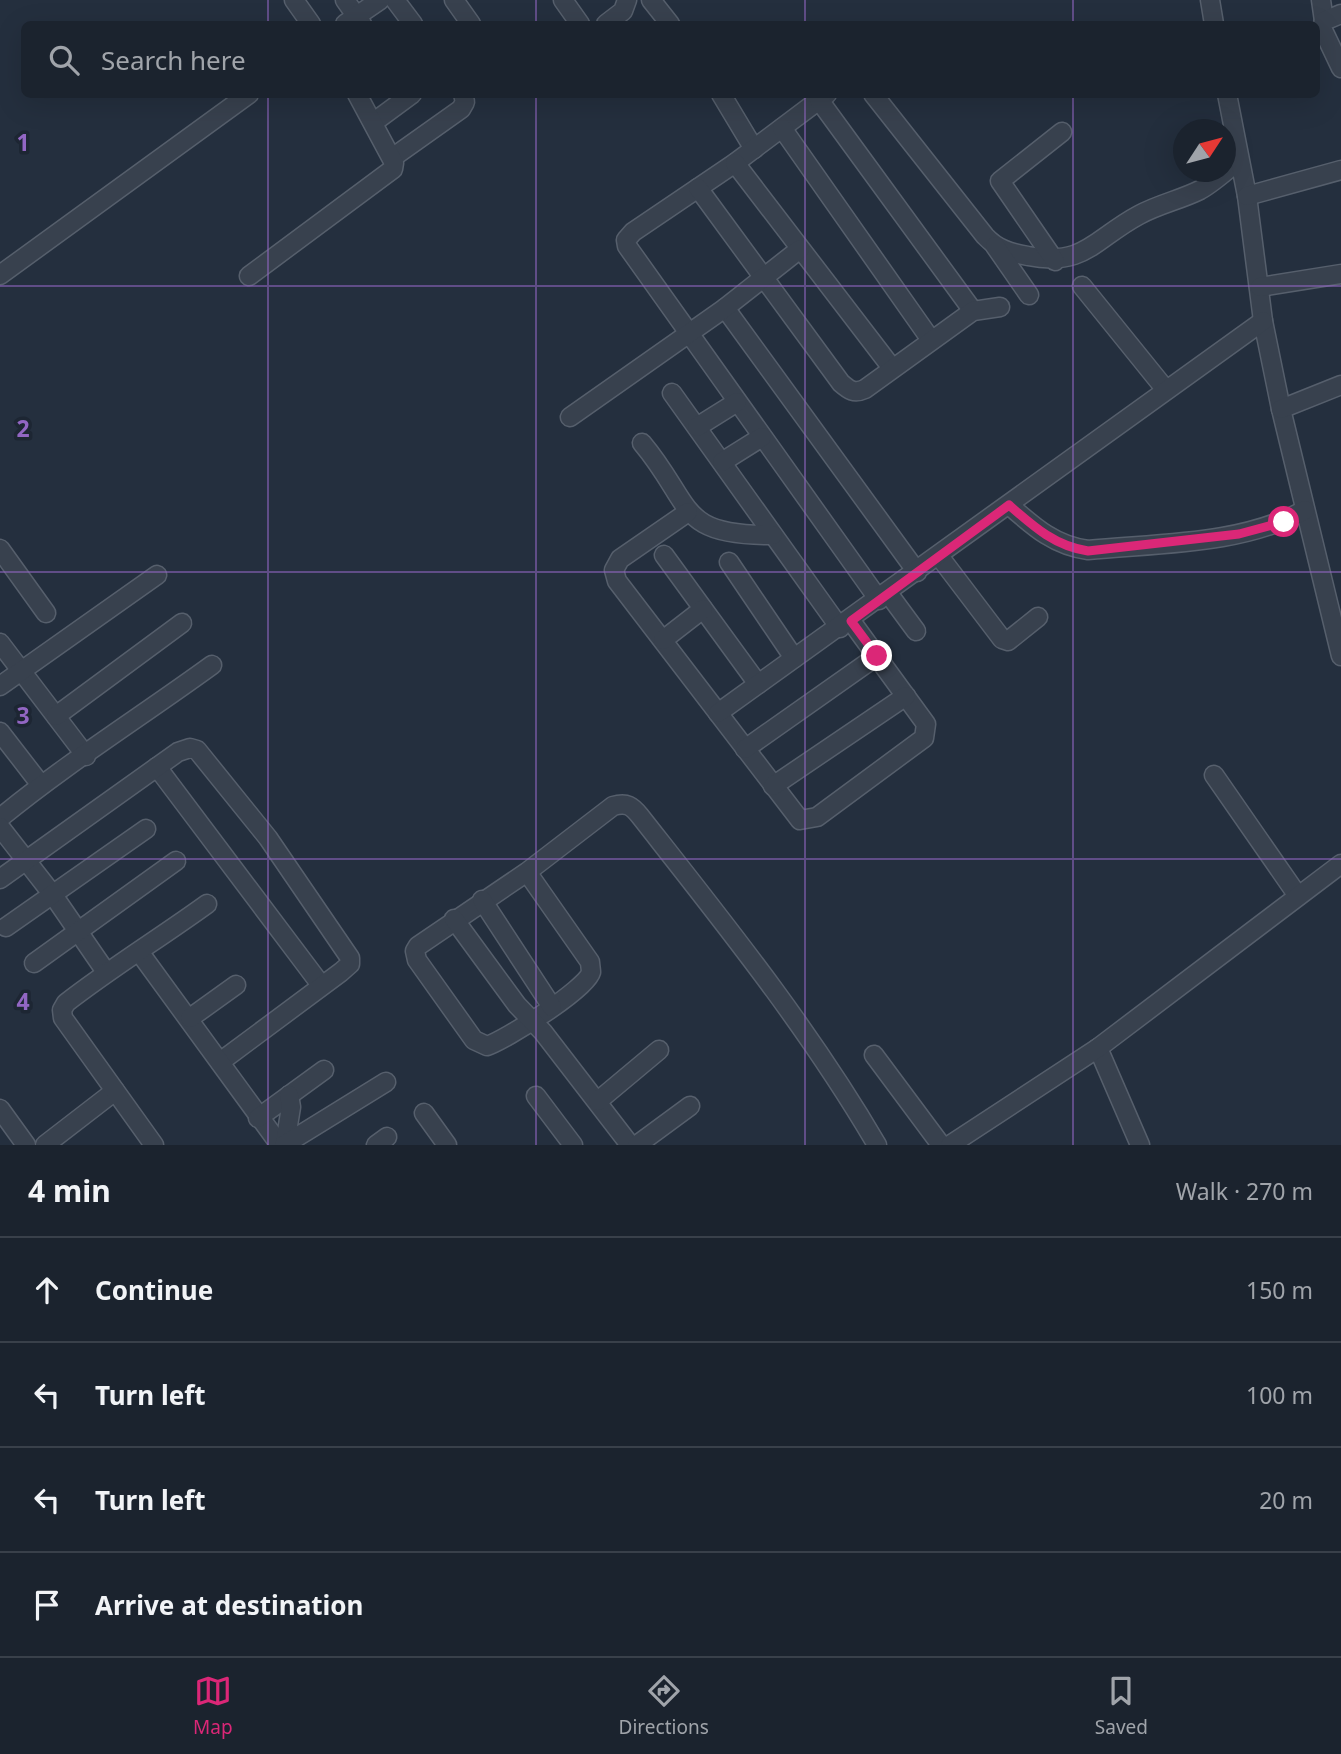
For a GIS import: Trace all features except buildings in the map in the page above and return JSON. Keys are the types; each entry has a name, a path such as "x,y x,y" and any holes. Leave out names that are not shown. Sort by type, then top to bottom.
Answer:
{"street":[{"path":"294,0 309,21"},
{"path":"345,0 355,21"},
{"path":"356,21 380,0"},
{"path":"395,0 411,21"},
{"path":"454,0 469,21"},
{"path":"564,0 578,21"},
{"path":"651,0 668,21"},
{"path":"1210,0 1214,21"},
{"path":"1321,0 1333,18 1324,35 1341,68"},
{"path":"609,21 630,1"},
{"path":"0,275 243,98"},
{"path":"249,276 393,169 392,158 359,98"},
{"path":"374,122 407,98"},
{"path":"392,158 461,109 464,98"},
{"path":"723,98 754,149"},
{"path":"822,98 626,240 688,334 762,437 884,597 916,631"},
{"path":"824,98 973,311"},
{"path":"876,98 995,246 1029,295"},
{"path":"1228,98 1247,196 1263,321 1281,409 1341,656"},
{"path":"782,128 931,340"},
{"path":"1055,261 1000,181 1062,131"},
{"path":"995,246 1008,253 1055,261 1080,254 1138,215 1199,190 1239,160"},
{"path":"735,163 892,368"},
{"path":"1247,196 1341,170"},
{"path":"698,188 841,383 850,390 858,393 865,389 973,311 1000,307"},
{"path":"569,416 725,308 800,249"},
{"path":"1260,287 1341,277"},
{"path":"1082,286 1166,390"},
{"path":"725,308 917,572"},
{"path":"718,713 884,597 1263,321"},
{"path":"1281,409 1341,385"},
{"path":"672,393 773,535 846,624 877,656 926,724 924,738 817,817 800,820 618,580 614,570 620,559 688,512"},
{"path":"697,427 737,402"},
{"path":"722,462 762,437"},
{"path":"642,443 663,468 688,512 711,528 726,533 773,535"},
{"path":"1009,505 1043,534 1067,548 1088,551 1239,534 1284,522 1306,510"},
{"path":"0,550 46,613"},
{"path":"664,555 758,684"},
{"path":"939,556 1002,639 1014,639 1038,617"},
{"path":"729,562 794,658"},
{"path":"0,686 157,575"},
{"path":"663,640 704,609"},
{"path":"56,716 182,622"},
{"path":"0,643 86,756"},
{"path":"745,749 877,656"},
{"path":"0,818 41,785 212,666"},
{"path":"773,786 906,696"},
{"path":"0,732 41,785"},
{"path":"0,878 184,749 197,750 268,838 350,958 350,964 220,1062"},
{"path":"157,767 321,985"},
{"path":"1214,775 1298,896"},
{"path":"527,872 590,962 592,971 587,980 552,1007 499,1042 487,1046 466,1031 417,960 415,951 422,941 527,872 613,806 622,803 632,806 808,1033 877,1145"},
{"path":"0,827 53,895 106,972"},
{"path":"6,927 146,829"},
{"path":"34,964 176,861"},
{"path":"950,1145 1098,1048 1341,864"},
{"path":"482,900 552,1007"},
{"path":"154,1145 63,1018 62,1010 66,1003 106,972 140,953 207,904"},
{"path":"454,919 517,1005 598,1101 630,1145"},
{"path":"140,953 190,1018 275,1143"},
{"path":"190,1018 236,985"},
{"path":"1098,1048 1140,1145"},
{"path":"598,1101 659,1050"},
{"path":"874,1055 941,1145"},
{"path":"258,1118 324,1070"},
{"path":"275,1143 386,1082"},
{"path":"45,1145 115,1091"},
{"path":"275,1143 291,1107 289,1095"},
{"path":"536,1096 573,1145"},
{"path":"637,1145 690,1106"},
{"path":"0,1109 26,1145"},
{"path":"424,1113 447,1145"}],"route":[{"path":"877,656 851,621 1009,505 1043,534 1067,548 1088,551 1239,534 1284,522"}]}
